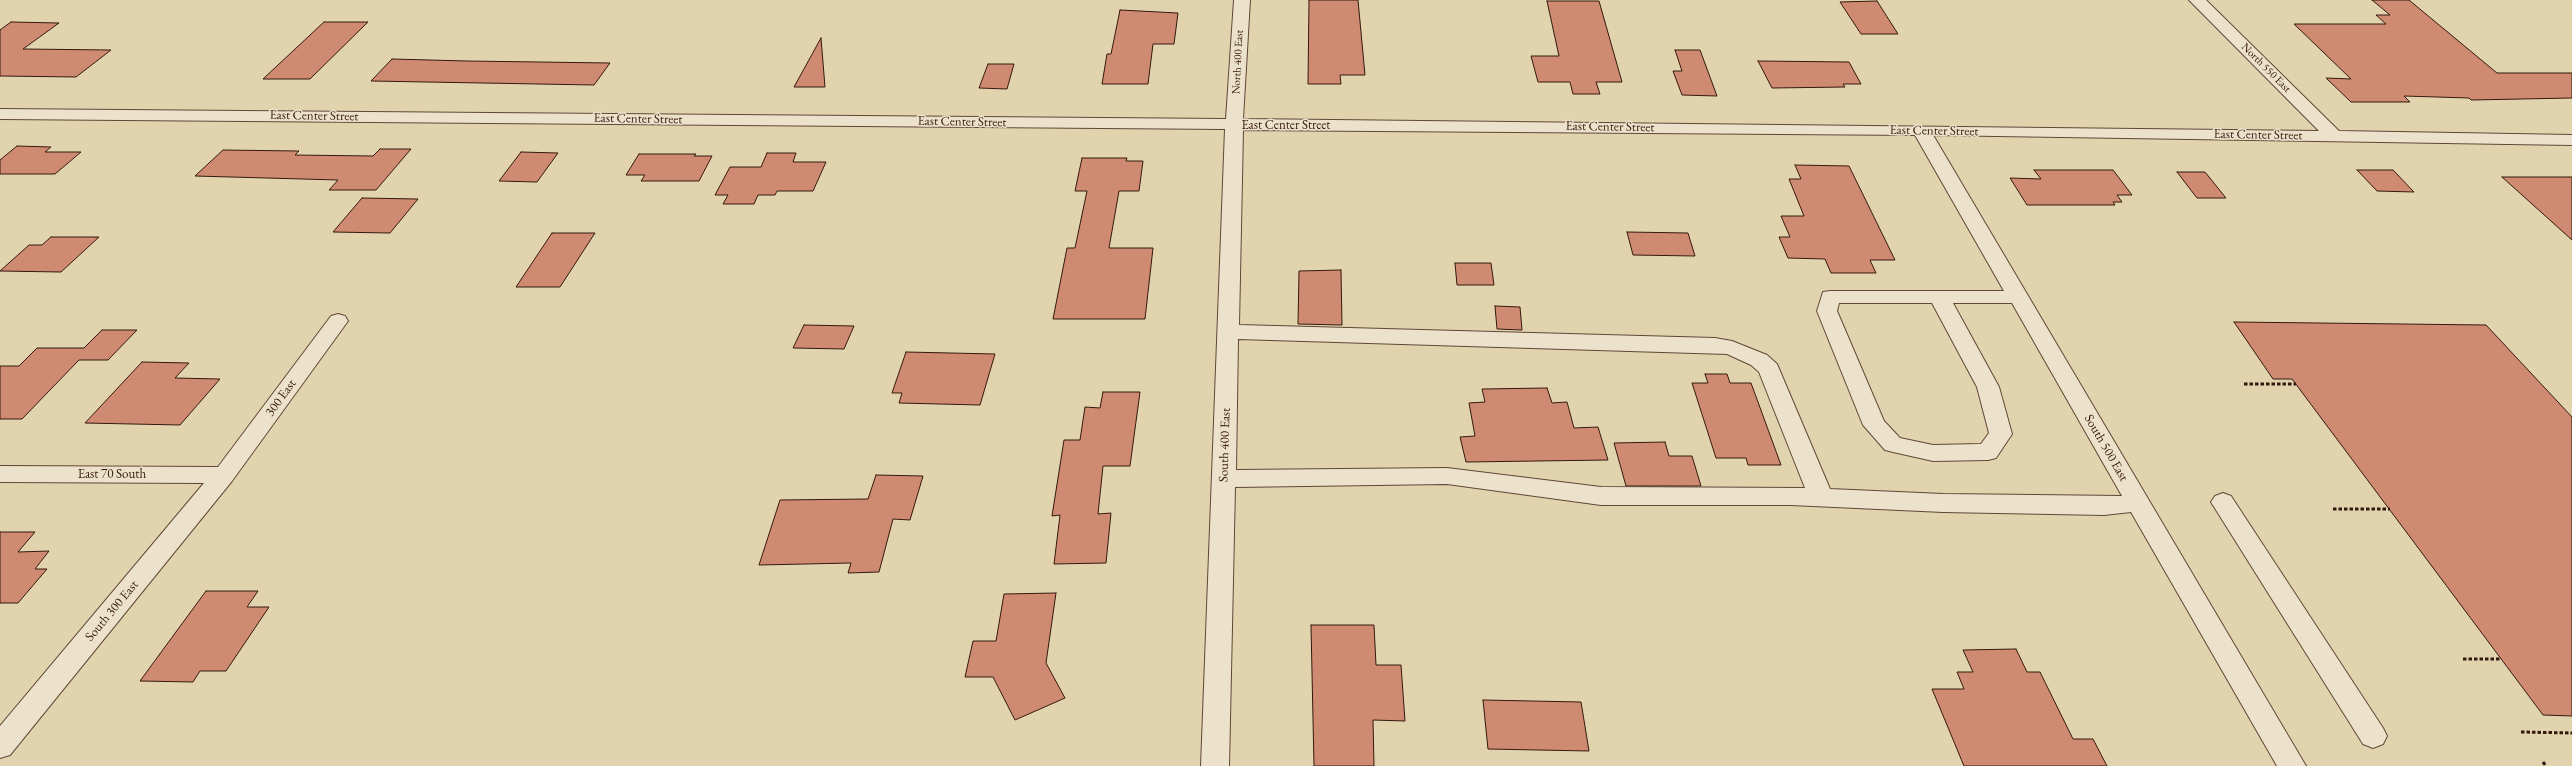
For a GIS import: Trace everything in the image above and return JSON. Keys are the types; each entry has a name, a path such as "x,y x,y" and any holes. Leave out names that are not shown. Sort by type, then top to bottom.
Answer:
{"street":[{"name":"North 400 East","path":"1234,125 1242,0"},
{"name":"North 550 East","path":"2197,0 2334,136"},
{"name":"East Center Street","path":"0,114 1921,130 2572,140"},
{"name":"South 400 East","path":"1215,766 1234,125"},
{"name":"South 500 East","path":"1921,130 2292,766"},
{"path":"1939,297 1988,387 2001,434 1988,452 1933,453 1893,444 1874,425 1828,311 1830,297 1939,297 2019,297"},
{"name":"300 East","path":"224,475 338,321"},
{"path":"1228,332 1715,345 1732,348 1759,360 1769,369 1821,497"},
{"name":"East 70 South","path":"0,474 224,475"},
{"name":"South 300 East","path":"0,746 224,475"},
{"path":"1224,479 1448,476 1530,485 1565,493 1601,496 1821,497 2096,506 2138,503"},
{"path":"2223,502 2373,736"}],"path":[{"path":"2244,384 2296,384"},
{"path":"2332,509 2390,509"},
{"path":"2463,659 2501,659"},
{"path":"2521,732 2572,733"},
{"path":"2543,762 2546,766"}],"building":[{"path":"1309,0 1358,0 1365,75 1340,75 1341,84 1308,84"},
{"path":"2372,0 2409,0 2497,73 2572,73 2572,98 2471,100 2469,98 2404,96 2410,102 2351,102 2326,78 2351,79 2294,24 2386,24 2376,15 2390,15"},
{"path":"1547,1 1599,1 1622,82 1596,82 1600,94 1573,94 1570,82 1538,82 1531,56 1559,56"},
{"path":"1877,1 1898,34 1861,34 1840,2"},
{"path":"1120,10 1178,13 1174,44 1153,44 1148,84 1102,84 1107,54 1111,54"},
{"path":"11,22 59,23 23,49 111,50 76,77 0,76 0,30"},
{"path":"324,22 368,22 310,79 263,79"},
{"path":"821,38 825,87 794,87"},
{"path":"1675,50 1700,50 1717,96 1682,95 1673,71 1682,71"},
{"path":"392,59 610,63 594,85 371,81"},
{"path":"1758,61 1849,62 1861,84 1843,84 1845,87 1772,88"},
{"path":"988,64 1014,64 1007,89 979,88"},
{"path":"17,146 51,147 45,152 81,152 55,174 0,174 0,160"},
{"path":"380,149 411,149 376,190 329,190 338,180 195,176 223,150 299,151 295,155 373,156"},
{"path":"521,152 558,153 537,182 499,181"},
{"path":"767,153 796,153 793,162 826,162 813,191 777,191 775,195 758,195 754,204 723,204 728,195 715,195 730,167 761,167"},
{"path":"639,154 696,154 694,156 712,156 699,181 641,181 645,175 626,175"},
{"path":"1082,158 1127,158 1126,161 1143,161 1139,191 1119,191 1109,248 1153,248 1145,319 1053,319 1067,248 1075,248 1087,191 1075,191"},
{"path":"1795,165 1849,166 1895,260 1870,260 1876,273 1831,273 1825,259 1788,258 1779,237 1790,237 1781,216 1804,216 1789,179 1801,179"},
{"path":"2034,170 2113,170 2132,195 2117,195 2122,202 2113,202 2115,205 2027,205 2010,178 2041,179"},
{"path":"2357,170 2393,170 2414,192 2377,191"},
{"path":"2177,172 2205,172 2226,198 2197,198"},
{"path":"2502,177 2572,177 2572,240"},
{"path":"362,198 418,199 390,233 333,232"},
{"path":"1627,232 1688,233 1695,256 1633,255"},
{"path":"552,233 595,233 560,287 516,287"},
{"path":"51,237 99,237 61,272 0,271 29,245 42,245"},
{"path":"1455,263 1491,263 1494,285 1457,285"},
{"path":"1341,270 1342,325 1298,324 1299,271"},
{"path":"1495,306 1520,307 1522,330 1497,329"},
{"path":"2234,322 2486,325 2572,417 2572,716 2543,715 2292,379 2273,379"},
{"path":"804,325 854,326 844,349 793,348"},
{"path":"102,330 137,330 108,360 79,360 22,419 0,419 0,366 19,366 37,348 84,348"},
{"path":"906,352 995,354 980,405 899,403 902,393 892,393"},
{"path":"142,362 189,363 175,378 220,379 180,425 85,423"},
{"path":"1705,374 1727,374 1730,383 1751,383 1781,465 1748,465 1746,458 1716,458 1692,383 1708,383"},
{"path":"1547,388 1552,403 1567,402 1574,428 1598,427 1608,460 1466,462 1460,437 1475,436 1469,403 1485,402 1482,389"},
{"path":"1103,392 1140,392 1130,466 1103,466 1098,514 1111,513 1106,563 1054,564 1060,515 1052,516 1064,440 1080,440 1085,407 1100,408"},
{"path":"1665,442 1669,456 1692,456 1701,486 1626,486 1614,443"},
{"path":"876,475 923,476 910,520 893,519 879,572 848,573 851,563 759,565 780,500 868,499"},
{"path":"0,532 35,532 18,552 49,551 35,569 47,569 18,603 0,603"},
{"path":"206,591 258,591 247,607 269,607 226,671 200,671 193,682 140,681"},
{"path":"1056,593 1046,663 1065,698 1015,720 993,677 965,677 973,641 996,641 1004,594"},
{"path":"1311,625 1374,625 1376,665 1401,665 1405,721 1373,720 1374,766 1314,766"},
{"path":"2016,649 2027,672 2040,672 2073,739 2093,739 2107,766 1964,766 1932,689 1964,689 1957,672 1973,672 1963,650"},
{"path":"1483,700 1581,702 1589,751 1488,749"}]}
